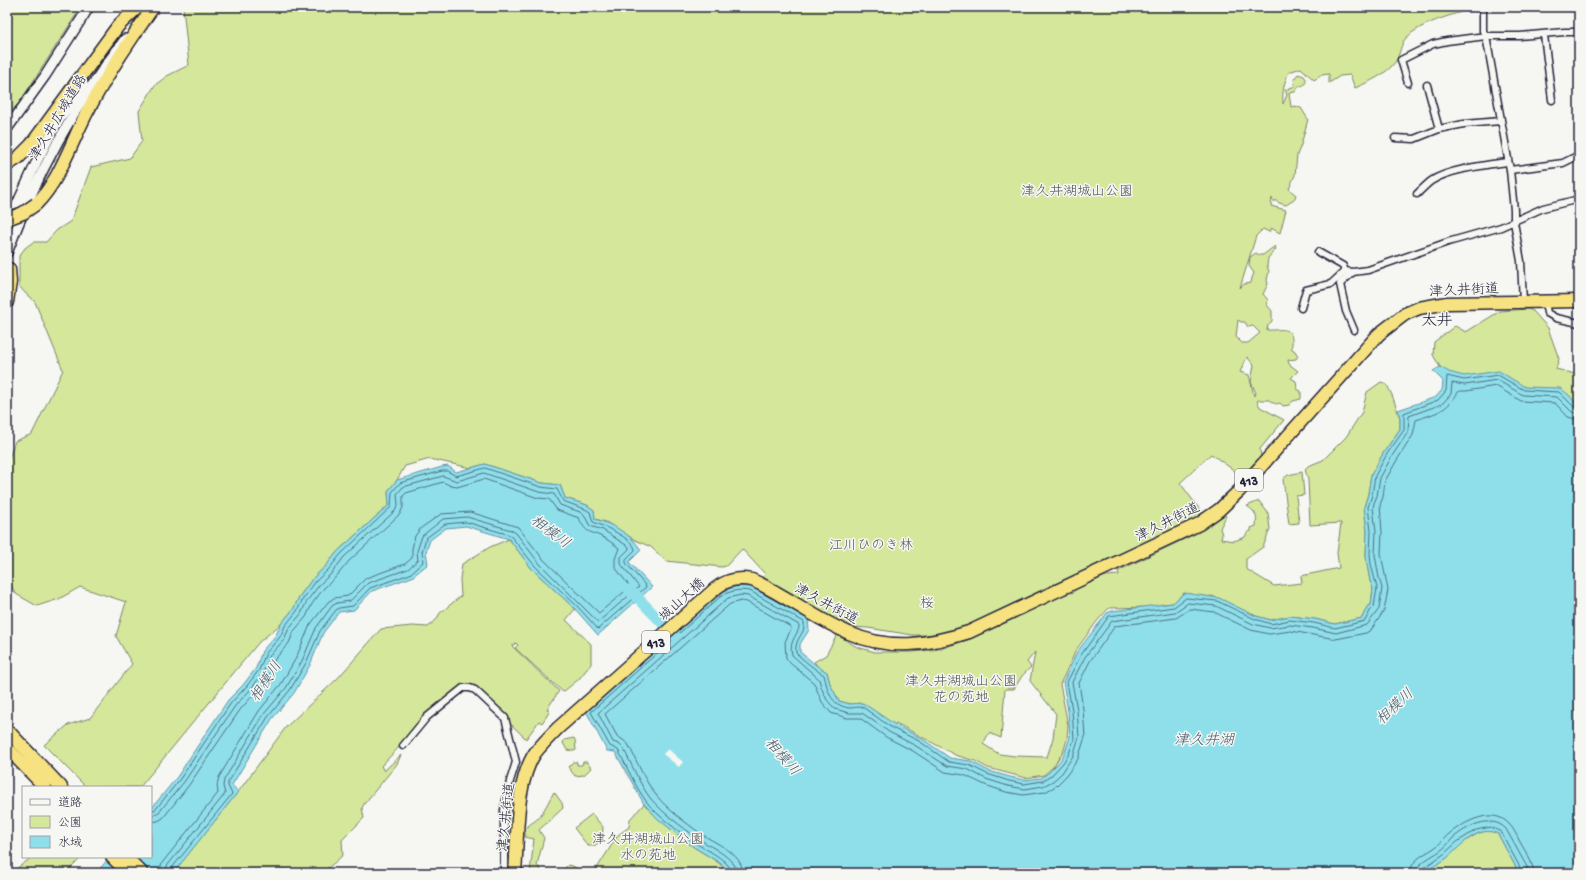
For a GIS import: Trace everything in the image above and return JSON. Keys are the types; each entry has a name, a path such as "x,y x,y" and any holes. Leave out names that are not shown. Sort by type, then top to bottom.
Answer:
{"highway":[{"path":"7,165 31,145 118,26 138,7"},
{"path":"7,219 23,213 36,204 52,184 91,105 152,7"},
{"path":"7,302 10,282 9,269"},
{"name":"津久井街道","path":"762,584 840,629 870,640 887,643 930,643 969,632 1209,518 1228,502 1249,480 1380,334 1405,314 1419,308 1438,304 1579,301"},
{"name":"城山大橋","path":"558,728 720,585 725,582 739,579 752,580 762,584"},
{"name":"津久井街道","path":"515,873 520,798 524,778 535,754 558,728"},
{"path":"7,730 18,758 59,786"},
{"path":"7,748 44,786"},
{"path":"113,858 128,873"},
{"path":"127,858 142,873"}],"main road":[{"path":"7,129 45,76 89,7"},
{"name":"津久井広域道路","path":"7,226 36,163 65,112 103,54 141,7"},
{"name":"津久井広域道路","path":"7,252 32,190 69,121 113,55 152,7"}],"street":[{"path":"1483,7 1483,31 1486,36 1510,170 1514,222 1521,261 1523,302"},
{"path":"1408,83 1401,60 1433,44 1486,36 1544,35 1564,32 1579,32"},
{"path":"1544,35 1552,100"},
{"path":"1427,85 1439,129"},
{"path":"1395,138 1414,139 1439,129 1464,124 1501,121"},
{"path":"1510,170 1563,163 1579,155"},
{"path":"1417,194 1431,181 1450,173 1480,166 1508,162"},
{"path":"1344,271 1353,272 1368,270 1448,242 1514,222 1543,208 1579,199"},
{"path":"1318,252 1343,266 1344,271"},
{"path":"1301,308 1306,290 1331,284 1344,271"},
{"path":"1353,272 1340,284 1346,311 1354,330"},
{"path":"1545,302 1547,313 1556,318 1579,323"},
{"path":"403,746 427,717 463,688 475,690 505,718 516,762 510,781 504,810 504,873"}],"green space":[{"path":"7,7 81,7 20,102 7,115"},
{"path":"183,7 1471,7 1471,9 1419,28 1404,40 1396,61 1388,70 1355,88 1350,75 1340,76 1329,83 1329,74 1322,75 1314,80 1301,68 1289,72 1284,87 1283,104 1287,95 1285,90 1295,86 1294,79 1298,74 1304,76 1306,79 1306,82 1302,86 1299,86 1295,92 1289,93 1291,107 1295,106 1301,108 1308,119 1297,155 1295,175 1289,189 1296,195 1294,200 1286,205 1273,201 1272,198 1271,206 1286,210 1280,233 1271,228 1269,232 1263,229 1256,236 1240,288 1244,284 1251,283 1254,273 1249,266 1250,257 1256,253 1263,255 1275,246 1276,249 1268,258 1268,284 1263,294 1268,300 1267,305 1272,311 1272,321 1268,325 1267,330 1286,330 1291,335 1292,349 1298,356 1296,359 1288,360 1289,364 1298,371 1291,378 1296,381 1297,389 1301,391 1301,399 1293,401 1289,405 1283,406 1280,403 1275,404 1269,400 1257,401 1260,407 1284,420 1260,449 1261,456 1242,476 1211,454 1180,483 1204,515 966,626 941,634 913,635 868,628 849,627 845,625 763,579 765,574 742,549 726,566 722,567 666,561 651,547 635,540 606,522 595,519 594,510 587,505 565,498 560,485 542,483 485,464 471,468 430,459 405,466 397,480 388,491 389,505 338,551 325,567 313,578 299,597 294,608 281,624 259,642 141,786 85,786 44,745 68,725 90,718 132,664 116,636 126,602 80,587 59,599 37,606 16,594 7,578 7,535 10,523 8,461 15,441 32,434 63,370 35,302 19,286 19,256 25,248 33,242 46,242 57,230 71,221 91,167 130,158 142,141 139,111 155,85 167,76 189,65","holes":["1238,320 1245,322 1248,327 1253,326 1260,333 1248,343 1242,343 1236,337","1247,357 1254,365 1251,382 1256,393 1254,396 1249,375 1240,372"]},
{"path":"1528,309 1533,311 1548,328 1559,359 1556,369 1579,375 1579,410 1524,387 1462,377 1447,372 1440,367 1433,355 1434,342 1455,326 1466,332 1500,311"},
{"name":"津久井湖城山公園 花の苑地","path":"1381,382 1387,385 1400,418 1400,429 1384,452 1371,475 1364,507 1367,531 1367,564 1370,581 1373,588 1371,605 1367,607 1362,618 1335,624 1315,619 1290,616 1271,620 1256,616 1212,596 1205,597 1184,593 1173,603 1151,607 1109,608 1098,620 1076,650 1060,684 1068,725 1067,739 1064,750 1054,766 1044,775 1026,778 988,768 975,761 955,755 896,723 894,725 862,703 850,704 839,701 830,684 827,672 819,668 814,662 826,655 837,635 857,647 875,652 913,652 940,649 973,638 1106,576 1119,575 1118,571 1199,532 1224,514 1226,516 1220,528 1222,535 1221,539 1234,541 1245,537 1247,533 1251,531 1251,528 1256,526 1255,513 1247,506 1259,501 1268,513 1270,529 1263,547 1246,559 1246,569 1274,586 1302,583 1301,576 1339,568 1337,553 1341,523 1310,525 1308,480 1305,469 1308,466 1323,460 1346,437 1362,412 1367,392","holes":["1035,652 1030,681 1056,714 1053,738 1047,757 999,754 983,744 989,733 1001,738 1005,689 1014,689 1022,676 1031,667 1027,662"]},
{"path":"1302,472 1304,495 1296,496 1299,523 1289,524 1283,479 1288,475"},
{"path":"509,539 532,569 575,609 566,620 591,644 591,664 579,679 563,692 515,648 518,645 516,643 512,646 559,691 547,709 550,711 542,723 539,721 526,739 472,686 463,685 432,709 381,766 384,771 401,755 397,764 364,804 362,808 364,818 342,840 343,855 327,869 316,873 282,869 277,873 173,873 238,792 286,727 338,678 381,629 412,626 428,627 436,620 440,613 461,596 460,579 462,564 490,547"},
{"path":"574,738 576,750 567,750 563,743 564,740"},
{"path":"573,762 577,762 577,765 582,765 583,762 587,762 591,768 584,775 575,776 568,767"},
{"path":"554,792 562,803 563,808 539,830 544,838 537,865 543,873 530,873 534,839 525,837 525,832 527,827 537,820"},
{"name":"津久井湖城山公園 水の苑地","path":"644,804 672,830 729,873 594,873 618,835 629,827 630,819"},
{"path":"592,814 603,827 602,840 594,846 588,846 574,828"},
{"path":"1485,831 1492,831 1498,834 1519,873 1423,873 1447,858 1459,845"},
{"path":"31,858 81,858 66,873 11,873"},
{"path":"568,865 575,867 580,873 562,873"}],"water":[{"name":"津久井湖","path":"1440,367 1449,372 1464,376 1499,371 1525,387 1560,388 1569,395 1579,407 1579,873 1519,873 1498,834 1484,832 1477,834 1464,842 1447,858 1423,873 729,873 720,863 692,846 658,819 644,804 615,752 607,751 586,711 669,639 668,638 696,611 712,598 729,588 738,586 751,587 808,619 809,630 800,644 800,652 827,672 830,684 839,701 850,704 862,703 866,705 894,724 921,738 950,758 970,761 989,771 1010,777 1024,780 1041,778 1060,761 1070,737 1068,711 1063,682 1077,652 1107,613 1112,611 1173,603 1184,593 1219,598 1256,616 1271,620 1290,616 1315,619 1335,624 1362,618 1367,607 1371,605 1373,588 1370,581 1366,555 1367,531 1364,507 1371,475 1384,452 1400,429 1398,410 1436,397 1442,390 1443,381 1433,371"},
{"path":"485,464 542,483 560,485 565,498 587,505 594,510 595,519 609,524 633,540 641,550 629,562 652,587 598,635 575,609 532,569 509,539 466,526 446,528 430,540 426,552 428,564 412,577 372,591 354,610 339,612 323,633 310,665 294,693 272,719 232,785 238,792 174,872 96,873 109,858 152,858 152,808 177,777 228,700 243,685 256,668 262,651 276,635 281,624 294,608 299,597 313,578 325,567 338,551 389,505 388,491 397,480 448,466 456,472"}],"pier":[{"path":"668,749 683,762 679,767 663,754"}],"waterway":[{"name":"相模川","path":"629,590 675,636"}],"district":[{"name":"太井","path":"1437,319"}],"park label":[{"name":"津久井湖城山公園","path":"1077,190"},
{"name":"江川ひのき林","path":"871,544"},
{"name":"桜","path":"927,602"}]}
